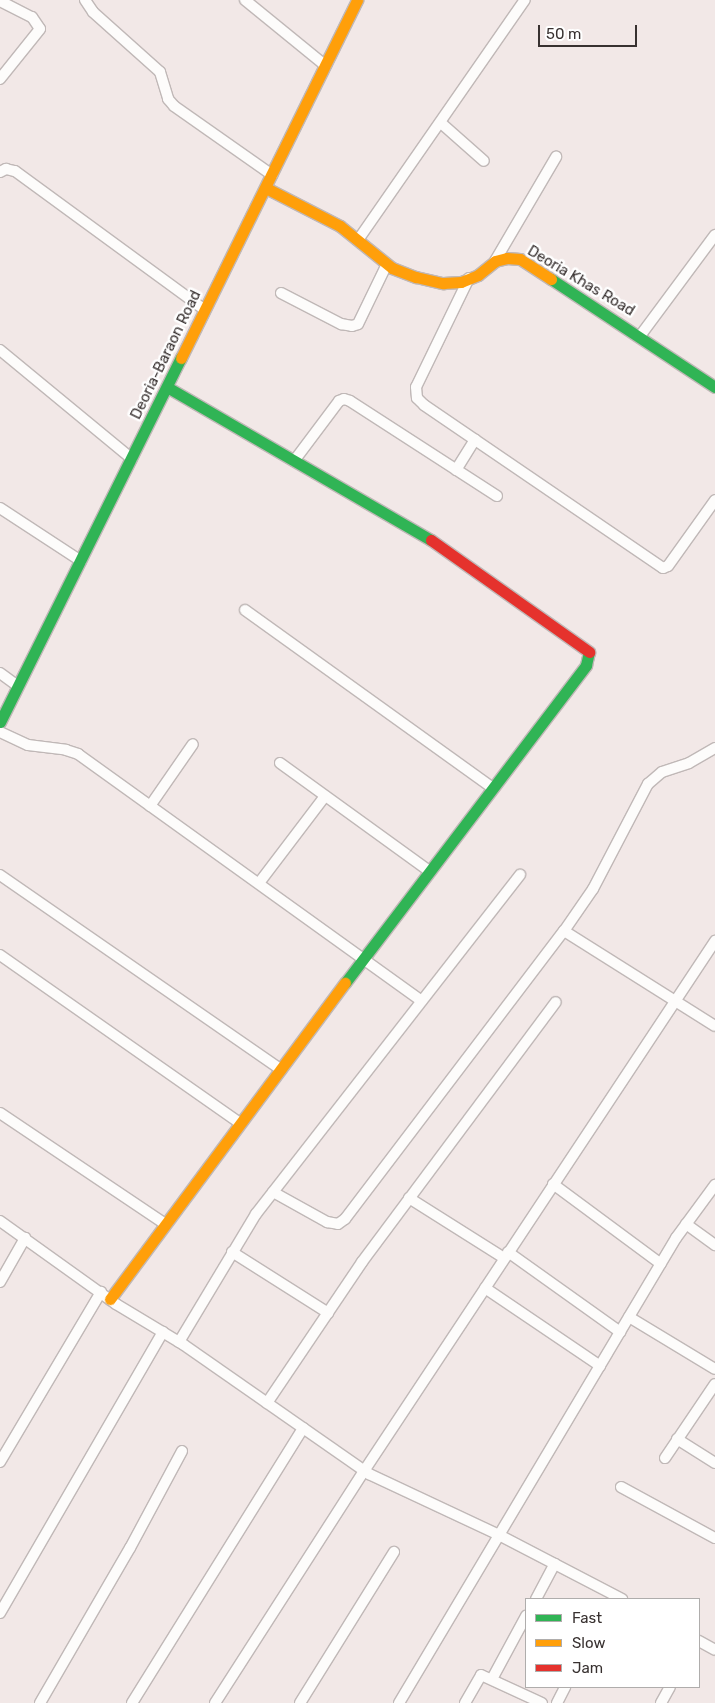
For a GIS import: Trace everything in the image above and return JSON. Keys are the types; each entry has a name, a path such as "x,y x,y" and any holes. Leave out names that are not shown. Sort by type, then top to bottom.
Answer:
{"street":[{"path":"85,0 93,12 160,72 168,100 174,106 272,175"},
{"path":"244,0 326,66"},
{"name":"Deoria-Baraon Road","path":"0,722 266,188 357,0"},
{"path":"358,240 525,0"},
{"path":"0,2 32,17 40,29 0,79"},
{"path":"440,124 484,161"},
{"path":"266,188 340,226 387,264 416,277 442,283 461,282 478,275 495,261 556,157"},
{"path":"0,172 6,169 15,171 205,310"},
{"path":"640,336 715,235"},
{"name":"Deoria Khas Road","path":"495,261 507,258 520,259 715,387"},
{"path":"281,293 340,324 352,326 358,324 387,264"},
{"path":"469,278 415,393 424,405 663,568 668,566 715,500"},
{"path":"0,350 132,459"},
{"path":"0,1462 105,1296 165,1224 429,871 586,666 589,651 435,542 167,388"},
{"path":"294,461 339,401 344,399 350,401 497,496"},
{"path":"456,470 475,440"},
{"path":"0,508 81,561"},
{"path":"245,610 493,788"},
{"path":"0,673 18,686"},
{"path":"0,732 28,745 66,750 78,754 422,1001"},
{"path":"150,806 193,744"},
{"path":"273,1192 327,1222 338,1224 344,1219 564,932 593,889 648,784 662,772 689,763 715,748"},
{"path":"280,763 429,871"},
{"path":"259,884 326,796"},
{"path":"0,875 280,1069"},
{"path":"179,1342 256,1214 520,875"},
{"path":"564,932 715,1026"},
{"path":"215,1703 364,1471 715,940"},
{"path":"0,954 240,1123"},
{"path":"268,1403 362,1262 556,1002"},
{"path":"0,1113 165,1224"},
{"path":"553,1184 660,1264"},
{"path":"400,1703 660,1264 686,1224 715,1185"},
{"path":"409,1198 506,1255 620,1332"},
{"path":"0,1221 105,1296 179,1342 364,1471 499,1535 616,1598"},
{"path":"686,1224 715,1245"},
{"path":"0,1282 25,1238"},
{"path":"232,1252 328,1313"},
{"path":"484,1288 600,1366"},
{"path":"629,1317 715,1369"},
{"path":"0,1613 163,1332"},
{"path":"665,1458 715,1384"},
{"path":"132,1703 302,1428"},
{"path":"677,1439 715,1463"},
{"path":"40,1703 130,1548 182,1451"},
{"path":"621,1487 715,1538"},
{"path":"300,1703 394,1552"},
{"path":"537,1598 555,1564"},
{"path":"492,1679 525,1618"},
{"path":"700,1642 715,1650"},
{"path":"465,1703 481,1675 542,1703"},
{"path":"557,1703 564,1688"},
{"path":"662,1703 670,1688"}],"traffic: fast":[{"path":"551,279 715,387"},
{"path":"0,722 181,358"},
{"path":"167,387 431,540"},
{"path":"345,983 586,665 589,652"}],"traffic: slow":[{"path":"181,358 357,0"},
{"path":"266,188 340,226 392,268 416,277 443,283 461,282 478,275 495,261 507,258 520,259 551,279"},
{"path":"110,1299 345,983"}],"traffic: jam":[{"path":"431,540 589,652"}]}
